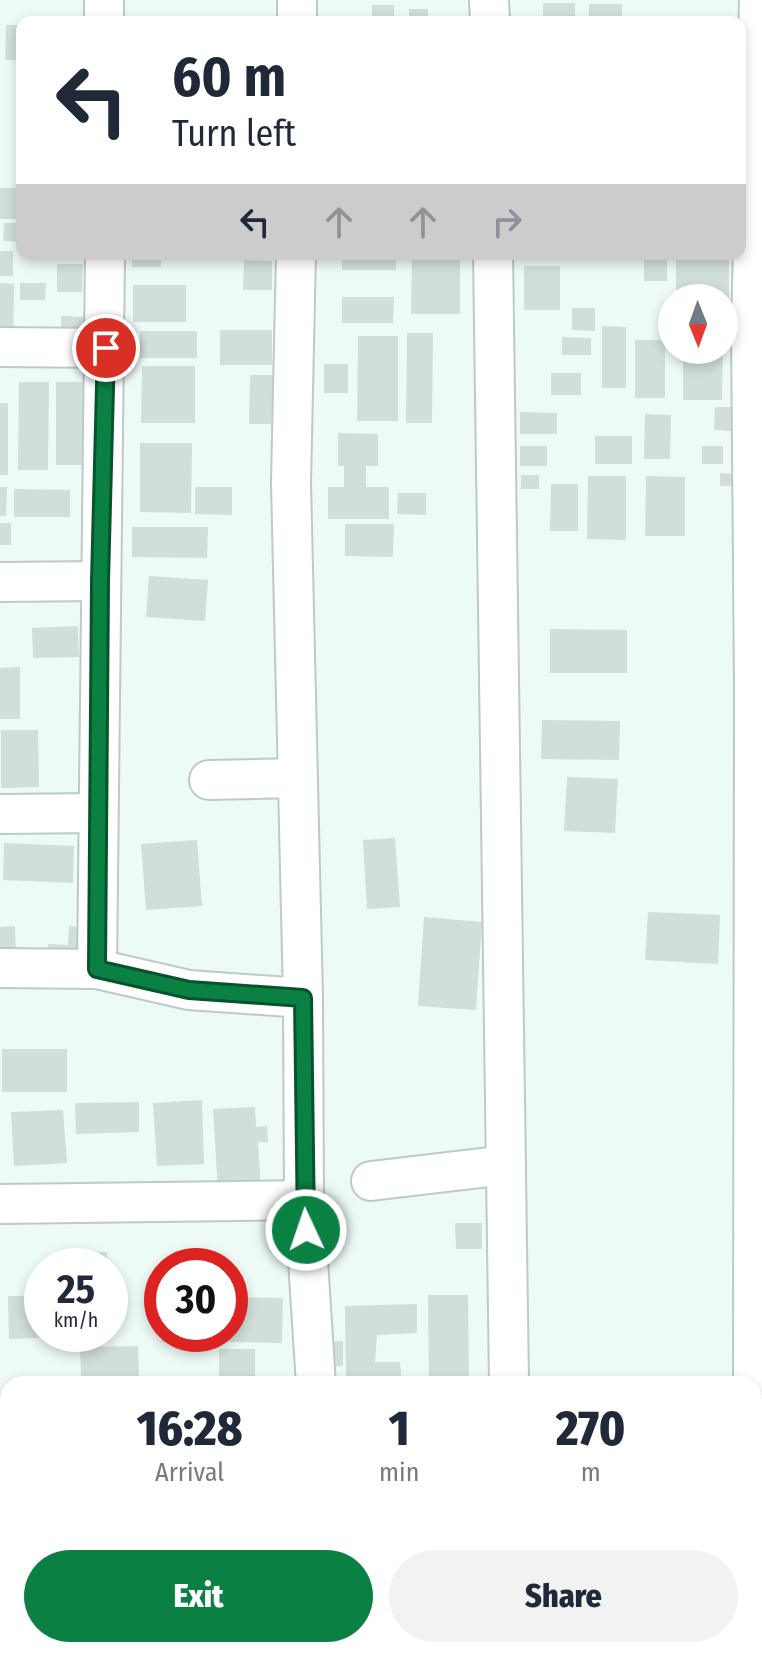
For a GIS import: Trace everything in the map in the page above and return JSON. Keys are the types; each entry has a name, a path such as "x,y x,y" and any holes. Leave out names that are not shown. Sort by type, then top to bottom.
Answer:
{"street":[{"path":"753,1376 751,327 759,0"},
{"path":"97,969 105,260"},
{"path":"296,260 291,482 303,998 304,1200 315,1376"},
{"path":"493,260 509,1376"},
{"path":"0,347 106,348"},
{"path":"0,582 100,581"},
{"path":"209,780 297,778"},
{"path":"0,814 98,813"},
{"path":"0,968 97,969 189,990 303,998"},
{"path":"371,1181 506,1165"},
{"path":"0,1204 304,1200"}],"building":[{"path":"543,3 575,3 575,16 543,16"},
{"path":"589,4 622,4 622,16 589,16"},
{"path":"372,5 394,5 394,16 372,16"},
{"path":"409,9 428,9 428,16 409,16"},
{"path":"6,25 16,25 16,60 5,60"},
{"path":"0,188 16,188 16,219 0,219"},
{"path":"4,223 16,223 16,242 3,241"},
{"path":"0,251 13,251 13,276 0,276"},
{"path":"132,260 161,260 161,267 132,267"},
{"path":"244,260 272,261 272,290 243,290"},
{"path":"342,260 396,260 396,270 342,270"},
{"path":"412,260 460,260 460,314 411,314"},
{"path":"644,260 667,260 667,281 644,281"},
{"path":"676,260 729,260 729,284 676,284"},
{"path":"57,264 83,264 82,292 57,292"},
{"path":"524,266 560,266 560,310 524,310"},
{"path":"0,283 14,284 13,342 0,341"},
{"path":"20,283 46,283 45,300 20,300"},
{"path":"133,285 186,285 186,322 133,322"},
{"path":"342,297 394,297 393,323 342,323"},
{"path":"572,308 595,308 595,331 572,330"},
{"path":"61,316 85,317 85,342 61,342"},
{"path":"602,326 626,327 626,388 602,388"},
{"path":"220,330 272,330 272,365 220,365"},
{"path":"140,331 197,331 197,358 140,358"},
{"path":"407,333 433,333 432,423 406,423"},
{"path":"358,336 398,336 398,421 357,421"},
{"path":"562,337 591,338 591,355 562,355"},
{"path":"635,340 658,340 658,364 665,364 665,398 635,398"},
{"path":"324,364 348,364 348,393 324,393"},
{"path":"683,364 723,364 722,400 683,400"},
{"path":"142,366 195,366 195,423 141,423"},
{"path":"551,373 581,373 581,395 551,395"},
{"path":"250,375 277,375 277,424 249,424"},
{"path":"19,382 49,382 48,470 18,470"},
{"path":"56,382 91,382 91,465 56,465"},
{"path":"0,403 8,403 8,475 0,475"},
{"path":"715,407 732,407 732,431 714,430"},
{"path":"520,412 557,413 557,434 520,434"},
{"path":"645,414 671,415 670,459 644,459"},
{"path":"338,433 378,434 378,466 366,466 366,487 389,487 389,519 328,519 328,487 344,487 344,466 338,466"},
{"path":"595,436 632,436 632,464 595,464"},
{"path":"140,443 192,443 191,513 140,512"},
{"path":"520,446 547,446 547,466 520,466"},
{"path":"702,446 723,446 723,464 702,464"},
{"path":"720,473 736,474 736,486 720,486"},
{"path":"521,475 539,475 539,489 521,489"},
{"path":"588,476 626,476 626,540 587,539"},
{"path":"646,476 685,477 685,536 645,536"},
{"path":"551,484 578,484 578,531 550,531"},
{"path":"0,487 7,487 6,516 0,516"},
{"path":"195,487 232,487 232,515 195,514"},
{"path":"14,489 70,490 70,517 14,517"},
{"path":"398,493 426,493 426,515 397,514"},
{"path":"0,523 11,523 11,545 0,545"},
{"path":"345,524 394,524 393,557 345,556"},
{"path":"132,527 208,527 207,558 132,557"},
{"path":"149,576 208,580 205,621 146,617"},
{"path":"78,626 79,657 33,658 32,628"},
{"path":"550,629 627,630 627,673 550,673"},
{"path":"20,667 20,719 0,719 0,668"},
{"path":"542,720 620,721 619,760 541,759"},
{"path":"1,730 38,730 39,787 1,788"},
{"path":"567,777 618,779 615,833 564,831"},
{"path":"395,838 400,907 367,909 363,840"},
{"path":"197,840 202,906 146,910 141,844"},
{"path":"4,843 74,846 73,883 3,880"},
{"path":"648,912 720,915 718,964 645,960"},
{"path":"424,917 482,922 476,1010 418,1006"},
{"path":"15,926 16,960 0,961 0,927"},
{"path":"69,926 81,927 80,953 48,961 48,944 68,945"},
{"path":"2,1049 67,1049 67,1092 2,1092"},
{"path":"202,1100 204,1164 157,1166 153,1103"},
{"path":"139,1102 139,1132 76,1134 75,1103"},
{"path":"255,1107 256,1127 267,1126 268,1142 258,1142 261,1189 218,1192 213,1109"},
{"path":"63,1110 67,1163 14,1166 11,1112"},
{"path":"455,1223 482,1223 482,1249 456,1249"},
{"path":"428,1295 468,1295 469,1376 429,1376"},
{"path":"8,1296 24,1296 24,1339 9,1339"},
{"path":"248,1297 283,1298 282,1343 248,1342"},
{"path":"417,1304 417,1333 377,1335 375,1362 400,1362 401,1376 346,1376 345,1306"},
{"path":"343,1341 343,1366 326,1367 324,1342"},
{"path":"128,1346 138,1346 139,1376 81,1376 80,1352 128,1352"},
{"path":"248,1349 255,1349 255,1376 219,1376 219,1352 248,1352"}],"route":[{"path":"106,348 100,581 97,969 189,990 303,998 306,1230"}]}
